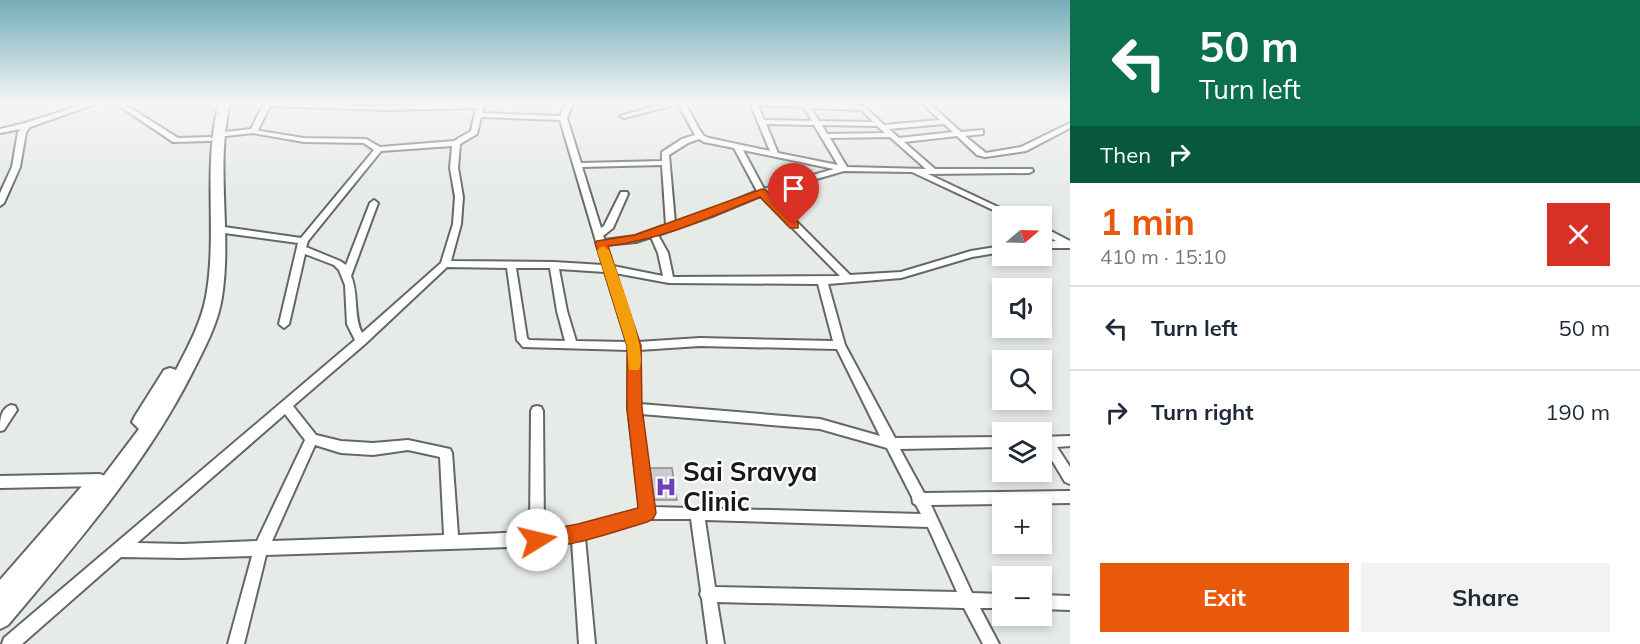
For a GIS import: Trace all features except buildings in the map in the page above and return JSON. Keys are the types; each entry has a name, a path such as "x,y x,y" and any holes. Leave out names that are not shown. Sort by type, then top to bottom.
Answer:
{"main road":[{"path":"0,598 100,480 138,429 179,359 201,309 207,280 214,133"},
{"path":"0,617 119,474 166,404 209,316 216,285 218,229 214,133"}],"street":[{"path":"0,203 16,167 22,133"},
{"path":"165,133 176,140 240,133"},
{"path":"265,133 296,139 366,141 379,149 456,143 472,133"},
{"path":"568,133 634,346 634,408 647,513"},
{"path":"766,133 775,154"},
{"path":"890,133 933,171"},
{"path":"824,135 895,137 969,133"},
{"path":"959,134 980,153 991,155 1023,150 1056,133"},
{"path":"824,135 844,169"},
{"path":"671,226 665,154 685,141 699,136 844,169 903,169 921,172 1029,171"},
{"path":"10,644 361,341 446,264 457,225 459,197 454,168 456,143"},
{"path":"737,146 762,192 849,280"},
{"path":"284,324 303,245 319,219 351,185 379,149"},
{"path":"578,165 665,163"},
{"path":"599,239 630,241 712,213 762,192 844,169"},
{"path":"921,172 992,206"},
{"path":"599,239 608,228 624,194"},
{"path":"347,274 374,203"},
{"path":"218,229 303,245 337,263 347,274 350,285 352,324 361,341"},
{"path":"653,233 663,253 669,280"},
{"path":"1052,235 1070,245"},
{"path":"1052,245 1070,245"},
{"path":"446,264 554,265 609,269 669,280 822,281 902,274 971,254 992,251"},
{"path":"511,264 523,343 634,346 700,342 840,345"},
{"path":"554,265 571,344"},
{"path":"822,281 840,345 932,521 991,644"},
{"path":"286,406 312,439 341,447 373,449 408,445 446,453 451,542"},
{"path":"634,408 820,424 891,444 992,442"},
{"path":"0,426 11,410"},
{"path":"537,411 537,540"},
{"path":"236,644 261,549 312,439"},
{"path":"1052,442 1070,441"},
{"path":"1052,453 1070,478"},
{"path":"0,482 100,480"},
{"path":"918,498 1070,497"},
{"path":"120,550 182,551 537,540 578,533 647,513 932,521"},
{"path":"697,513 716,644"},
{"path":"578,533 587,644"},
{"path":"707,594 992,601"},
{"path":"1052,602 1070,603"}],"slow traffic":[{"path":"603,250 634,346 634,366"}],"place":[{"name":"Sai Sravya Clinic","path":"666,487"}],"route":[{"path":"537,540 578,533 647,513 634,408 634,346 601,243 636,239 712,213 762,192 794,225"}]}
